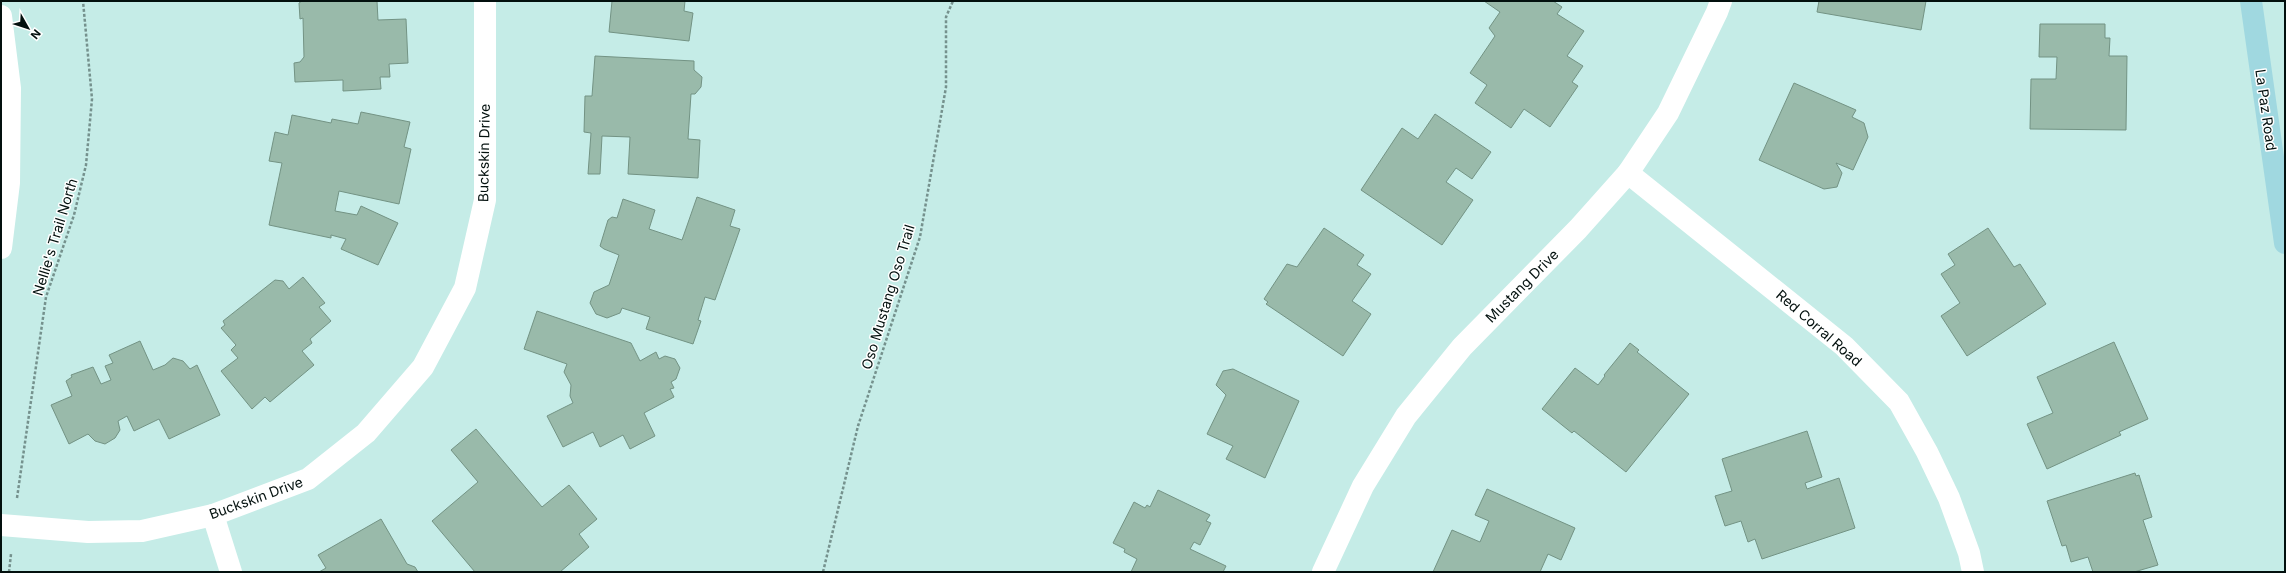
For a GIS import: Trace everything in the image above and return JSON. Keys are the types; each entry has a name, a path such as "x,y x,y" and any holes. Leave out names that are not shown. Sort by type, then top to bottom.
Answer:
{"main road":[{"name":"La Paz Road","path":"2251,1 2285,243"}],"street":[{"name":"Buckskin Drive","path":"1,526 88,532 142,531 213,515 308,479 366,433 423,367 465,288 485,200 485,1"},
{"name":"Mustang Drive","path":"1323,572 1363,486 1406,416 1462,347 1578,230 1628,173 1668,113 1718,12 1721,1"},
{"path":"1,16 10,88 9,183 1,248"},
{"name":"Red Corral Road","path":"1628,173 1844,346 1899,402 1927,452 1949,498 1969,553 1973,572"},
{"path":"213,515 231,572"}],"path":[{"name":"Nellie's Trail North","path":"20,477 46,297 74,215 86,165 92,98 83,1"},
{"name":"Oso Mustang Oso Trail","path":"823,572 858,426 920,237 946,87 946,17 953,1"}],"building":[{"path":"302,1 377,1 378,20 406,19 408,63 389,64 390,77 380,77 381,89 343,91 343,80 295,82 294,63 300,62 304,57 303,18 300,19 299,3"},
{"path":"612,1 685,1 684,11 693,13 689,41 609,32"},
{"path":"1484,1 1553,1 1562,7 1557,14 1584,31 1567,56 1583,66 1572,82 1578,86 1550,127 1524,109 1511,128 1475,103 1487,85 1470,73 1495,36 1489,28 1500,12"},
{"path":"1819,1 1926,1 1921,30 1817,12"},
{"path":"2040,24 2105,24 2105,38 2110,38 2109,56 2127,56 2126,130 2030,129 2031,79 2056,79 2057,57 2039,57"},
{"path":"595,56 694,61 694,70 702,77 701,87 695,94 691,94 688,139 700,140 698,178 628,174 630,137 602,136 600,174 588,174 591,133 584,132 585,96 592,96"},
{"path":"1794,83 1856,110 1852,117 1864,123 1868,137 1853,170 1836,163 1842,173 1837,187 1824,189 1759,160"},
{"path":"361,112 410,122 404,147 411,149 399,204 339,191 335,211 357,215 361,206 398,223 378,265 341,249 346,239 331,235 331,238 269,225 282,163 269,161 275,132 288,135 292,115 331,123 332,119 358,124"},
{"path":"1435,114 1491,152 1472,179 1456,168 1446,182 1473,200 1442,245 1361,190 1402,128 1418,139"},
{"path":"697,197 735,210 730,226 740,229 715,300 705,297 698,320 701,321 693,344 646,329 650,317 622,308 620,313 607,318 596,314 590,303 594,292 609,285 619,255 600,246 608,220 612,217 617,218 623,199 655,210 649,229 682,240"},
{"path":"1324,228 1364,255 1357,265 1371,274 1352,301 1371,314 1343,356 1266,304 1268,302 1264,299 1287,264 1297,267"},
{"path":"1988,228 2014,267 2020,264 2046,304 1967,356 1941,316 1960,303 1941,274 1955,265 1948,254"},
{"path":"303,277 325,303 319,307 331,321 310,339 312,343 302,351 314,365 270,402 265,397 252,409 221,371 238,358 231,350 236,345 221,328 225,325 223,321 275,280 283,281 289,289"},
{"path":"537,311 631,343 640,361 656,352 659,359 665,356 675,359 680,368 676,379 671,382 674,388 670,389 674,397 644,413 655,436 630,449 623,435 600,447 593,432 563,447 547,416 573,403 570,396 571,385 564,372 567,364 524,349"},
{"path":"140,341 153,370 165,365 173,358 183,361 190,369 197,365 220,415 169,439 159,419 134,431 127,416 118,421 120,430 115,438 105,444 95,441 88,434 69,444 51,405 72,396 66,381 72,377 71,375 93,367 101,384 111,380 105,366 113,363 109,355"},
{"path":"2114,342 2148,419 2119,432 2121,435 2047,469 2027,424 2053,413 2037,377"},
{"path":"1630,343 1639,350 1637,352 1689,394 1626,472 1574,431 1572,433 1542,409 1575,368 1598,385 1605,376 1604,375"},
{"path":"1233,369 1299,401 1265,478 1226,459 1233,446 1207,434 1226,395 1216,385 1223,371"},
{"path":"476,429 542,507 569,485 597,519 579,534 589,547 560,572 475,572 432,521 478,482 451,450"},
{"path":"1807,431 1822,477 1805,483 1807,489 1839,478 1855,528 1762,559 1755,539 1748,542 1741,521 1725,526 1715,496 1732,491 1722,459"},
{"path":"2135,473 2136,476 2139,475 2152,517 2143,520 2158,565 2134,572 2093,572 2088,557 2071,562 2066,545 2062,546 2047,501"},
{"path":"1487,489 1575,528 1561,560 1548,554 1540,572 1433,572 1452,530 1480,542 1489,521 1475,515"},
{"path":"1158,490 1210,515 1206,521 1211,523 1200,545 1194,542 1190,549 1226,566 1223,572 1131,572 1137,559 1124,552 1125,549 1113,543 1134,502 1145,508 1147,505 1150,507"},
{"path":"381,519 407,564 415,567 418,572 319,572 326,568 318,555"}]}
